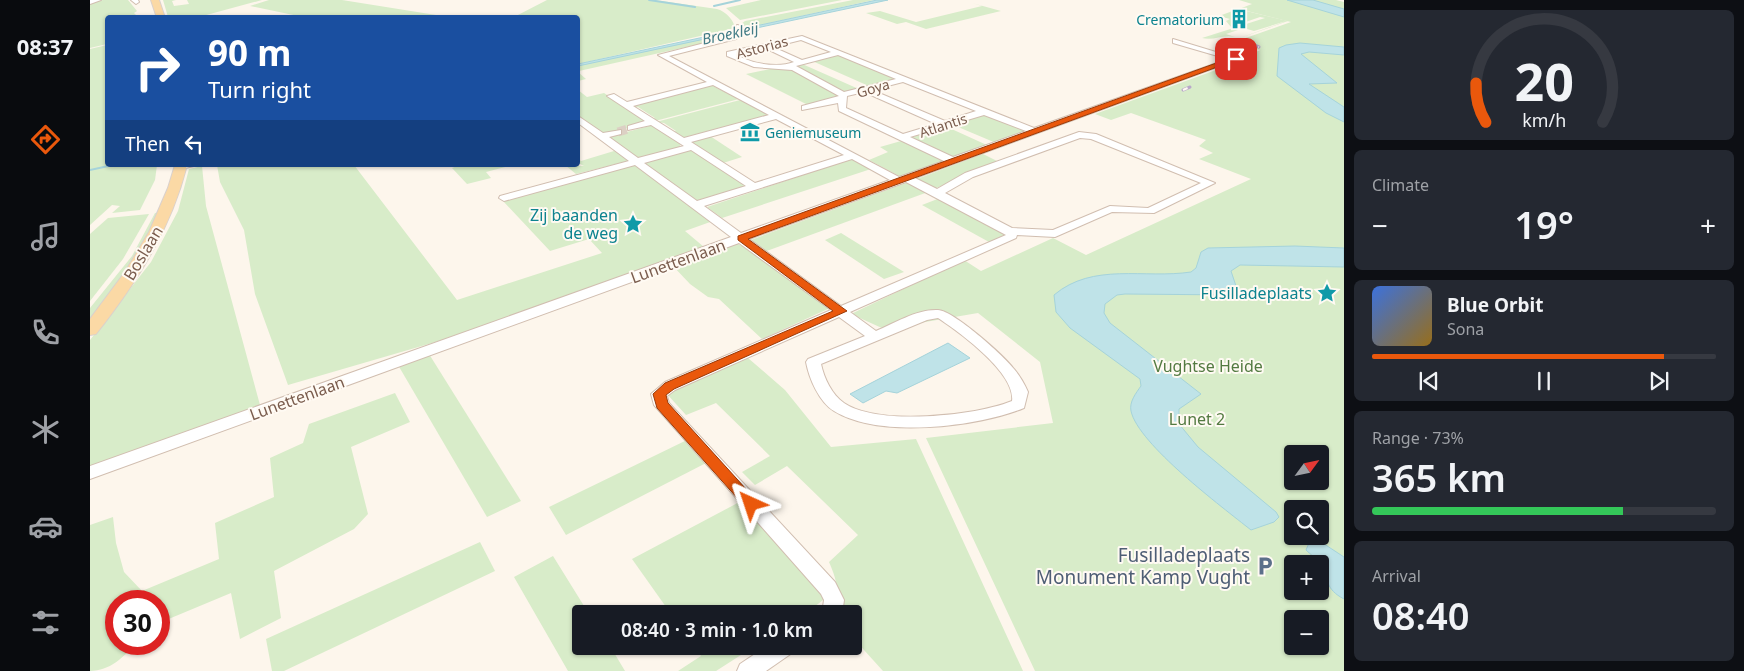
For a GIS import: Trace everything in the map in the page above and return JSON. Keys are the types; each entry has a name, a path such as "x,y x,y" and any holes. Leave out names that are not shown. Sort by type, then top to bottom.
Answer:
{"main road":[{"path":"155,0 160,15"},
{"name":"Boslaan","path":"90,330 108,308 153,241 185,167"}],"street":[{"path":"90,2 98,0"},
{"path":"738,29 730,40 662,55 852,156 903,180 938,193 1010,231 1055,234 1110,209 1150,211 1210,183 1093,136 1079,135 969,175 938,193"},
{"name":"Astorias","path":"953,162 842,109 842,98 805,73 790,67 756,67 730,54 802,38 1035,132"},
{"name":"Lunettenlaan","path":"90,473 1236,59 1176,41"},
{"path":"764,46 801,62"},
{"path":"790,67 838,52"},
{"name":"Goya","path":"804,108 904,79"},
{"path":"626,105 713,83"},
{"path":"866,90 944,124"},
{"path":"611,96 754,187"},
{"name":"Atlantis","path":"902,137 983,112"},
{"path":"504,198 636,161 776,116"},
{"path":"580,120 874,336"},
{"path":"631,128 653,122"},
{"path":"601,136 618,132"},
{"path":"696,206 852,156"},
{"path":"833,605 834,600 828,588 662,405 659,394 670,386 1012,236 1010,231"},
{"path":"942,315 1005,367 1021,393 1019,404 1009,410 969,418 926,423 867,416 839,407 823,388 813,362 874,336 924,316 942,315"},
{"path":"748,671 772,655"}],"green space":[{"path":"103,0 128,0 137,11 134,13 136,15 105,15 105,44 90,48 90,3"},
{"path":"163,0 176,0 172,1 174,6 189,4 187,0 262,0 206,15 167,15"},
{"path":"269,0 342,0 436,15 293,15 250,6"},
{"path":"547,0 655,0 717,9 729,16 735,28 580,64 580,15 518,15"},
{"path":"761,0 842,0 740,20 726,8"},
{"path":"853,0 874,0 742,29 741,24 745,21"},
{"path":"1239,0 1336,0 1344,2 1344,671 1035,671 926,438 1053,423 1040,362 978,313 884,329 851,314 964,260 981,271 1053,238 1086,255 1251,179 1199,159 1213,153 1199,146 1206,140 1131,113 1111,120 1095,114 1257,55 1254,53 1260,50 1246,46 1247,41 1240,40 1291,22 1239,9 1252,4"},
{"path":"972,3 1001,11 926,29 906,22 897,24 866,13 880,11 916,22 982,6"},
{"path":"1238,9 1288,21 1237,39 1286,21 1254,31 1244,28 1226,34 1235,37 1202,38 1265,18 1260,17 1231,27 1226,21 1230,19 1219,16"},
{"path":"736,31 731,37 580,71 580,65"},
{"path":"105,45 105,167 157,167 155,180 140,210 112,213 120,206 112,205 90,225 90,49"},
{"path":"838,54 898,78 871,87 810,60"},
{"path":"800,63 861,90 848,94 794,67"},
{"path":"775,68 802,73 820,81 841,98 810,106 746,74"},
{"path":"580,74 586,79 580,80"},
{"path":"711,85 739,99 655,121 651,119 655,118 638,107 633,108 632,104"},
{"path":"580,92 587,97 604,93 647,121 646,123 602,135 580,118"},
{"path":"740,100 768,115 689,139 681,138 672,132 676,131 664,123 656,122"},
{"path":"985,114 1028,132 996,143 951,124"},
{"path":"653,125 681,143 679,148 637,159 608,137"},
{"path":"945,126 989,146 952,159 909,138"},
{"path":"710,136 742,157 723,163 689,142"},
{"path":"902,141 946,161 901,177 869,160 888,152 880,147"},
{"path":"691,149 750,186 699,202 643,162"},
{"path":"614,151 618,152 628,161 576,174 567,167 584,166 580,164 581,161"},
{"path":"983,154 1001,163 936,188 917,179"},
{"path":"851,159 871,169 722,218 707,207"},
{"path":"633,163 713,221 685,231 704,247 439,341 288,385 255,294 244,230 220,182 217,167 356,167 457,300 602,253 589,239 550,251 503,201"},
{"path":"202,167 206,206 260,405 90,466 90,340 151,262 178,211 189,169"},
{"path":"505,167 486,172 491,178 467,184 452,168"},
{"path":"909,182 928,192 764,252 748,241"},
{"path":"940,198 1007,234 989,242 922,205"},
{"path":"162,212 120,279 90,320 90,308 132,256 155,213"},
{"path":"149,214 123,259 90,301 90,234 108,218"},
{"path":"841,233 904,272 884,279 825,240"},
{"path":"736,243 830,308 762,339 719,299 708,297 690,284 672,265"},
{"path":"429,354 521,501 487,517 398,365"},
{"path":"748,358 785,390 831,447 916,439 1023,671 883,671 862,648 862,605 835,605 837,588 829,562 858,535 787,466 755,485 742,472 770,456 716,403 686,415 666,393"},
{"path":"395,393 410,422 351,447 368,514 354,529 274,571 281,618 240,639 231,593 170,618 170,590 144,590 219,559 215,523 274,497 270,458 303,443 309,424"},
{"path":"689,439 708,462 566,535 549,507"},
{"path":"747,498 827,597 817,605 665,605 632,559"},
{"path":"113,517 116,543 124,572 141,590 105,590 105,655 124,655 104,669 90,671 90,525"},
{"path":"480,542 495,571 284,671 272,671 266,639"},
{"path":"553,556 583,605 572,605 572,655 615,655 625,671 568,671 514,577"},
{"path":"741,655 716,671 678,671 701,656"}],"water":[{"path":"877,0 888,0 580,66 580,64"},
{"path":"1287,0 1313,0 1344,9 1344,17"},
{"path":"1300,43 1344,47 1344,55 1309,52 1301,54 1337,83 1309,84 1344,107 1344,122 1326,113 1277,76 1279,48"},
{"path":"1295,246 1344,248 1344,267 1240,265 1231,271 1238,292 1234,295 1125,294 1117,295 1105,304 1104,313 1110,323 1201,394 1179,409 1179,424 1198,447 1276,512 1279,517 1274,522 1251,530 1202,491 1164,457 1149,440 1137,425 1131,411 1132,401 1141,386 1140,379 1070,328 1056,312 1054,295 1069,285 1085,278 1102,275 1191,272 1196,268 1201,252 1208,248"},
{"path":"948,343 970,358 897,393 886,391 863,403 850,394"},
{"path":"1308,545 1326,545 1344,557 1344,599 1329,586 1329,555 1312,555 1306,550"}],"waterway":[{"path":"649,0 695,7"},
{"path":"714,6 740,0"},
{"name":"Broekleij","path":"90,170 105,167"}],"tunnel":[{"path":"618,132 631,128"}],"railway":[{"path":"1249,43 1259,47"},
{"path":"1183,90 1190,87"}],"place":[{"name":"Crematorium","path":"1239,19"},
{"name":"Geniemuseum","path":"750,132"},
{"name":"Zij baanden de weg","path":"633,224"},
{"name":"Fusilladeplaats","path":"1327,293"},
{"name":"Fusilladeplaats Monument Kamp Vught","path":"1265,566"}],"route":[{"path":"751,504 662,405 659,394 670,386 841,311 741,238 1236,59"}],"park label":[{"name":"Vughtse Heide","path":"1208,366"},
{"name":"Lunet 2","path":"1197,419"}]}
